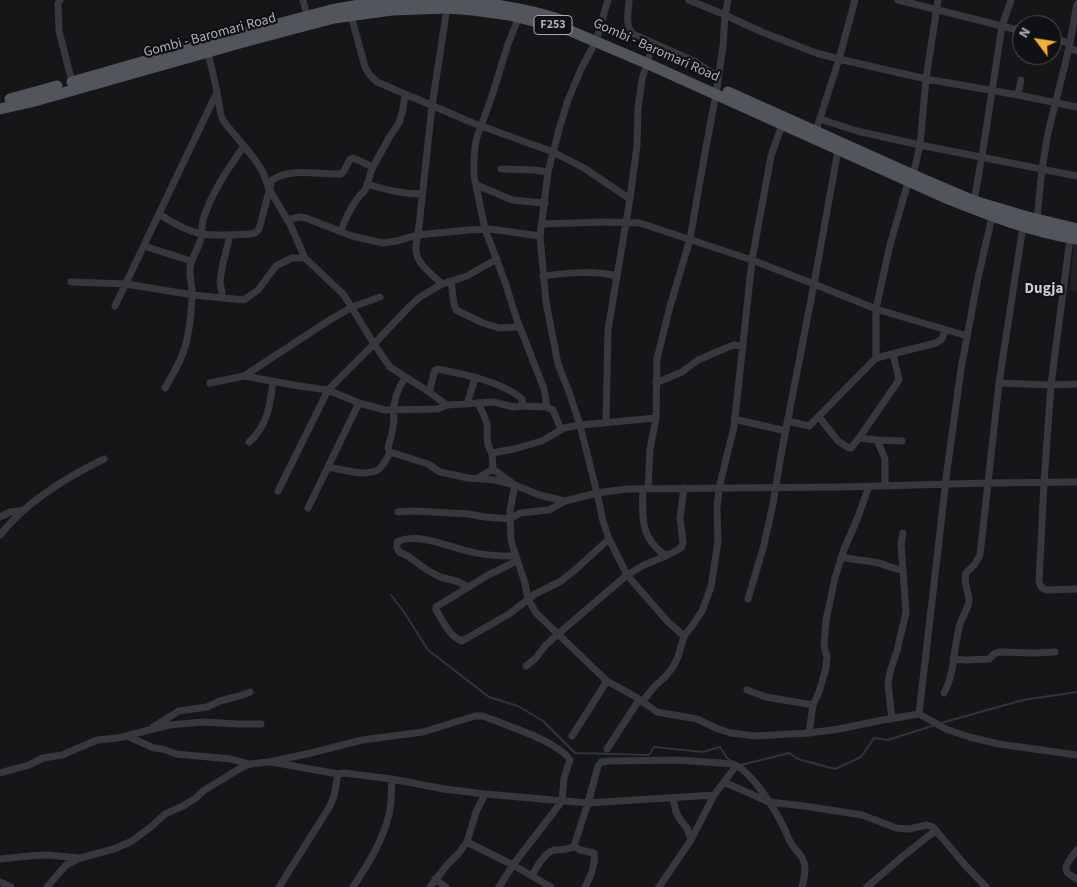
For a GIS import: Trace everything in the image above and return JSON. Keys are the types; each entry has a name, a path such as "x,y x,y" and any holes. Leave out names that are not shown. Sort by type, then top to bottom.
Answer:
{"main road":[{"name":"Gombi - Baromari Road","path":"0,102 307,16 370,2 410,0 446,3 472,10 512,10"},
{"name":"Gombi - Baromari Road","path":"0,109 31,102 246,40 334,18 473,1 512,10 597,38 648,60 717,85 816,130 992,217 1023,226 1075,235"},
{"name":"Gombi - Baromari Road","path":"717,85 782,125 816,130 838,150 1001,210 1037,219 1075,235"}],"street":[{"path":"60,0 58,4 59,31 72,82"},
{"path":"303,0 307,16"},
{"path":"608,0 597,38 568,100 548,172 540,236 546,302 558,364 580,425 609,539 626,575 668,622 684,636"},
{"path":"629,0 629,30 633,34 696,62 712,73 717,85"},
{"path":"689,0 816,53 926,79 1077,107"},
{"path":"666,556 649,539 643,521 650,449 656,418 657,359 690,239 717,85 728,0"},
{"path":"855,0 816,130 857,131 1077,176"},
{"path":"898,0 1012,28"},
{"path":"876,358 876,309 890,245 920,145 926,79 938,0"},
{"path":"974,200 1002,26 1011,0"},
{"path":"442,284 422,264 417,257 416,250 446,3"},
{"path":"1037,219 1042,169 1077,4"},
{"path":"512,10 508,44 475,146 474,176 485,229 544,389 548,407"},
{"path":"352,15 365,67 377,82 473,123 553,152 584,168 630,198"},
{"path":"1062,42 1077,50"},
{"path":"208,52 221,116 253,157 262,172 305,258 344,295 390,367 447,406"},
{"path":"606,422 608,330 630,198 637,145 639,99 642,79 648,60"},
{"path":"1018,95 1021,80"},
{"path":"115,306 217,92"},
{"path":"341,231 352,206 364,192 370,172 399,123 405,94"},
{"path":"607,748 641,701 673,667 678,658 684,636 702,611 711,587 718,541 717,509 719,488 734,427 752,260 772,156 782,125"},
{"path":"165,388 181,358 188,334 193,295 190,277 191,261 200,244 203,234 202,225 212,198 244,146"},
{"path":"748,599 764,545 773,504 838,150"},
{"path":"159,214 173,223 193,232 203,234 230,235 255,233 259,229 272,180 278,176 316,172 341,174 350,159 353,158 373,167"},
{"path":"501,169 548,172"},
{"path":"367,184 398,192 422,194"},
{"path":"477,185 512,200 545,203"},
{"path":"287,220 300,217 306,218 352,236 383,244 397,242 418,235 485,229 540,236"},
{"path":"919,714 961,369 978,278 992,217"},
{"path":"542,224 640,223 752,260 876,309 967,336"},
{"path":"944,692 950,678 958,631 968,604 965,582 966,573 975,564 980,555 999,383 1023,226"},
{"path":"223,298 220,282 230,235"},
{"path":"1075,235 1051,385 1039,582 1042,588 1047,590 1077,589"},
{"path":"144,246 191,261"},
{"path":"70,282 126,284 193,295 244,300 258,290 276,266 292,258 305,258"},
{"path":"278,490 328,390 420,297 442,284 467,276 496,260"},
{"path":"543,276 573,273 606,273 617,276"},
{"path":"451,281 456,310 499,328 520,327"},
{"path":"210,383 244,376 328,321 352,307 380,296"},
{"path":"787,421 809,426 820,417 876,358 939,342 945,330"},
{"path":"656,383 682,372 698,360 726,348 734,345 743,346"},
{"path":"820,417 838,440 851,448 899,380 893,354"},
{"path":"429,392 435,370 438,369 505,388 522,399 523,406"},
{"path":"244,376 328,390 376,409 438,409 447,406 493,402 514,406 548,407 553,410 560,430"},
{"path":"328,467 355,472 378,470 390,452 388,448 394,419 393,410 396,396 406,378"},
{"path":"467,404 475,378"},
{"path":"249,442 263,426 269,408 273,382"},
{"path":"999,383 1077,384"},
{"path":"308,508 359,403"},
{"path":"478,403 487,423 487,441 488,448 492,453 493,469"},
{"path":"492,453 542,441 560,430 580,425 656,418"},
{"path":"734,419 786,431"},
{"path":"859,438 902,441"},
{"path":"877,440 885,459 885,486"},
{"path":"390,452 428,464 440,472 516,485 539,495 565,501"},
{"path":"0,535 21,511 37,499 84,468 104,459"},
{"path":"478,478 493,469"},
{"path":"493,469 516,485"},
{"path":"398,512 415,511 510,518 520,513 549,510 565,501 597,493 626,489 1077,482"},
{"path":"516,485 511,501 511,541 528,599 536,614 607,681 657,712 697,719 718,729 756,736 839,729 919,714 946,729 969,737 999,744 1077,755"},
{"path":"809,732 813,706 826,668 827,656 824,644 826,620 841,557 869,486"},
{"path":"526,666 558,634 626,575 681,548 680,518 684,488"},
{"path":"0,517 10,512 21,511"},
{"path":"892,719 888,683 906,612 901,544 903,533"},
{"path":"469,587 427,570 408,556 399,552 397,548 398,541 416,538 434,541 475,553 516,559"},
{"path":"516,559 436,607 436,610 453,636 462,640 509,614 528,599 561,581 609,539"},
{"path":"841,557 884,564 902,570"},
{"path":"953,659 989,659 999,652 1055,652"},
{"path":"572,736 607,681"},
{"path":"747,690 766,697 813,706"},
{"path":"148,730 179,712 207,707 250,692"},
{"path":"46,887 66,865 80,858 114,849 132,841 165,814 183,806 222,779 250,764 269,762 362,740 423,732 475,716 483,716 548,742 567,754 570,760 564,778 562,801 498,887"},
{"path":"0,773 29,766 43,758 62,755 97,740 118,738 169,725 199,722 260,724"},
{"path":"125,736 154,748 176,754 231,759 250,764"},
{"path":"532,875 549,852 570,849 574,846 598,766 601,762 678,760 736,766 751,778 769,802 792,845 803,859 805,865 802,887"},
{"path":"269,762 338,774 344,773 392,779 444,789 588,803 714,795"},
{"path":"659,887 691,840 714,795 736,766"},
{"path":"279,887 330,806 338,774"},
{"path":"353,887 382,839 390,813 392,779"},
{"path":"724,782 769,802 862,815 896,828 909,829 927,825 933,827 986,887"},
{"path":"430,887 466,842 476,812 486,794"},
{"path":"673,798 676,812 687,828 691,840"},
{"path":"867,887 936,830"},
{"path":"466,842 532,875 551,887"},
{"path":"574,846 594,854 592,871 584,887"},
{"path":"1077,850 1066,866 1066,870 1067,873 1077,880"},
{"path":"0,859 48,855 80,858"},
{"path":"435,879 446,887"},
{"path":"0,882 11,887"}],"shaded area":[{"path":"1074,242 1077,242 1077,291 1070,290"}],"waterway":[{"path":"391,595 428,650 489,697 518,706 543,721 575,753 649,755 654,747 703,752 720,747 727,758 733,762"},
{"path":"941,723 1023,700 1077,692"},
{"path":"741,765 789,753 798,759 835,769 861,757 874,738 888,740 935,725"}],"district":[{"name":"Dugja","path":"1044,290"}]}
